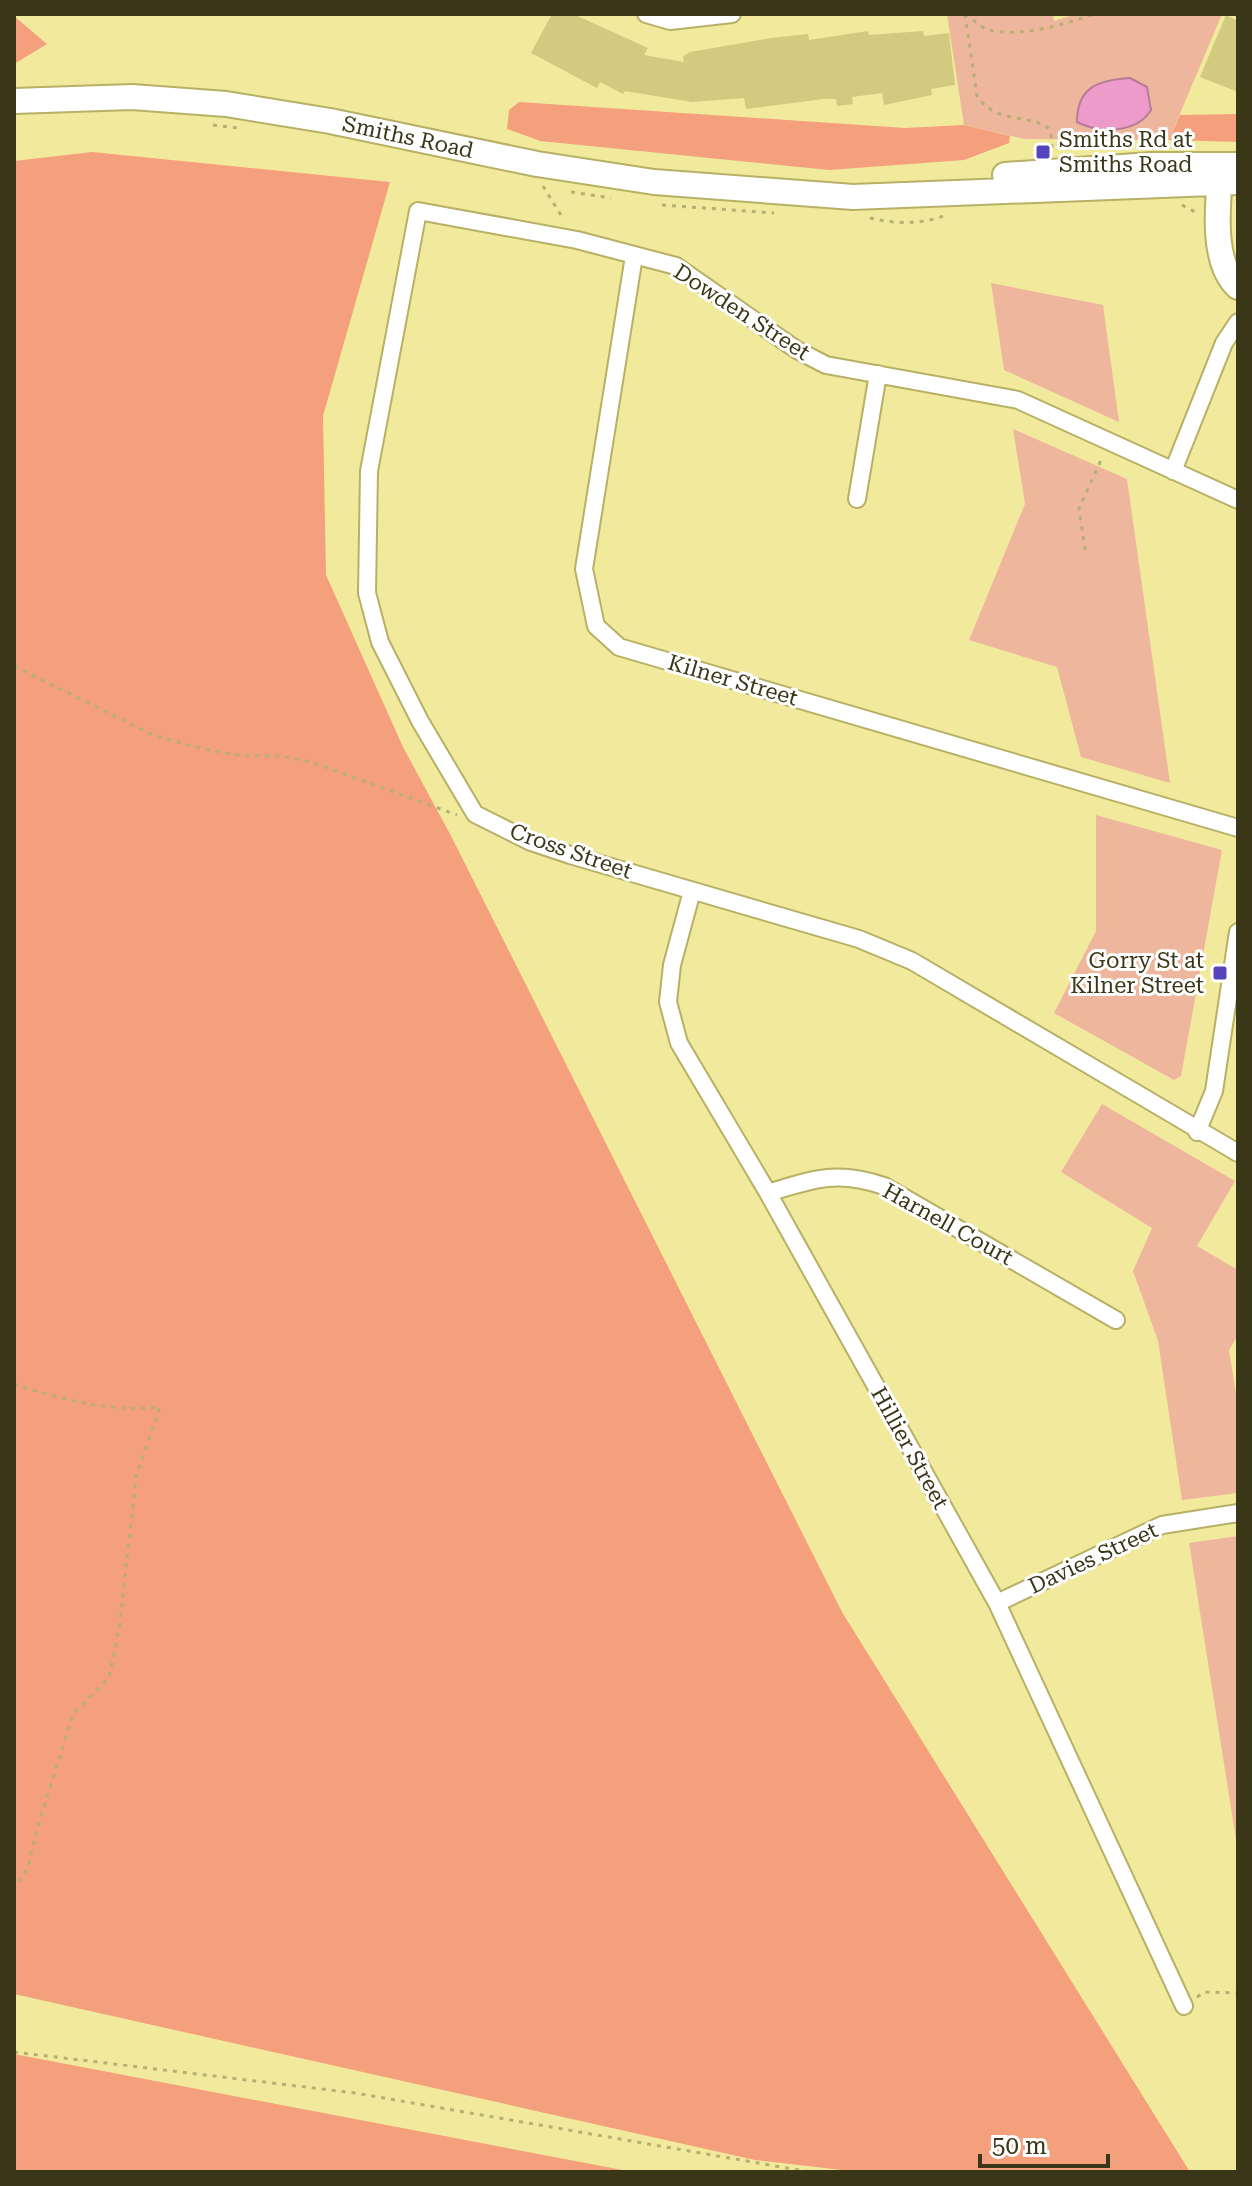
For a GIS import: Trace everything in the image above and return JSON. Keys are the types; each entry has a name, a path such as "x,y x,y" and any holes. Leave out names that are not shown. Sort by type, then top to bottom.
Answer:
{"street":[{"path":"646,14 670,21 732,14"},
{"name":"Smiths Road","path":"14,101 132,97 226,104 654,182 853,197 1229,173 1222,255 1229,278 1238,287"},
{"name":"Dowden Street","path":"475,814 420,721 380,642 367,593 369,471 418,211 577,240 676,266 797,350 826,365 1018,400 1238,500"},
{"name":"Kilner Street","path":"634,256 584,569 596,626 619,647 1238,828"},
{"path":"1173,471 1224,343 1238,322"},
{"path":"857,499 878,374"},
{"name":"Cross Street","path":"475,814 531,842 859,939 912,961 1197,1132 1238,1153"},
{"name":"Hillier Street","path":"692,891 672,965 668,1002 679,1043 768,1193 997,1603 1184,2006"},
{"path":"1197,1132 1214,1091 1238,932"},
{"name":"Harnell Court","path":"768,1193 814,1179 855,1176 884,1186 1116,1320"},
{"name":"Davies Street","path":"997,1603 1162,1525 1238,1513"}],"path":[{"path":"965,14 985,29 1003,30 1054,28 1094,14"},
{"path":"965,14 977,96 994,114 1045,125 1051,132 1052,148"},
{"path":"543,186 577,240"},
{"path":"1085,550 1079,508 1109,442"},
{"path":"14,666 151,734 236,755 281,756 311,762 393,789 450,815 475,814"},
{"path":"14,1384 56,1397 139,1409 160,1407 136,1476 120,1623 109,1678 73,1714 28,1867 14,1889"},
{"path":"1184,2006 1205,1992 1238,1993"},
{"path":"14,2052 355,2093 810,2172"}],"shaded area":[{"path":"947,14 1053,14 1054,21 1076,14 1222,14 1169,140 1025,139 964,125"},
{"path":"14,16 47,44 14,64"},
{"path":"1130,78 1147,87 1151,110 1145,118 1127,127 1107,130 1077,122 1085,93 1108,81"},
{"path":"519,102 905,128 964,125 1010,136 1009,143 964,160 829,170 540,141 507,129 509,110"},
{"path":"1238,114 1238,142 1169,140 1180,115"},
{"path":"92,152 390,182 323,416 326,575 403,747 450,834 842,1612 1190,2172 859,2172 755,2160 14,1994 14,161"},
{"path":"991,283 1103,305 1119,422 1004,370"},
{"path":"1013,429 1127,479 1170,783 1081,757 1057,667 969,640 1025,504"},
{"path":"1096,815 1222,850 1181,1076 1174,1080 1054,1013 1096,931"},
{"path":"1102,1104 1235,1181 1197,1246 1238,1270 1238,1335 1229,1350 1238,1406 1238,1493 1182,1500 1158,1341 1133,1271 1152,1228 1061,1172"},
{"path":"1238,1536 1238,1852 1189,1543"},
{"path":"14,2054 633,2172 14,2172"}],"building":[{"path":"552,14 573,14 648,48 644,55 684,62 683,56 690,52 771,38 808,34 809,40 868,31 869,35 923,31 924,36 949,33 955,85 931,89 932,95 884,105 882,93 852,97 853,104 837,106 836,99 823,99 746,109 744,98 692,102 625,91 623,94 600,82 597,88 531,53"},
{"path":"1226,15 1238,21 1238,92 1200,77"}],"place":[{"name":"Smiths Rd at Smiths Road","path":"1043,152"},
{"name":"Gorry St at Kilner Street","path":"1220,973"}]}
